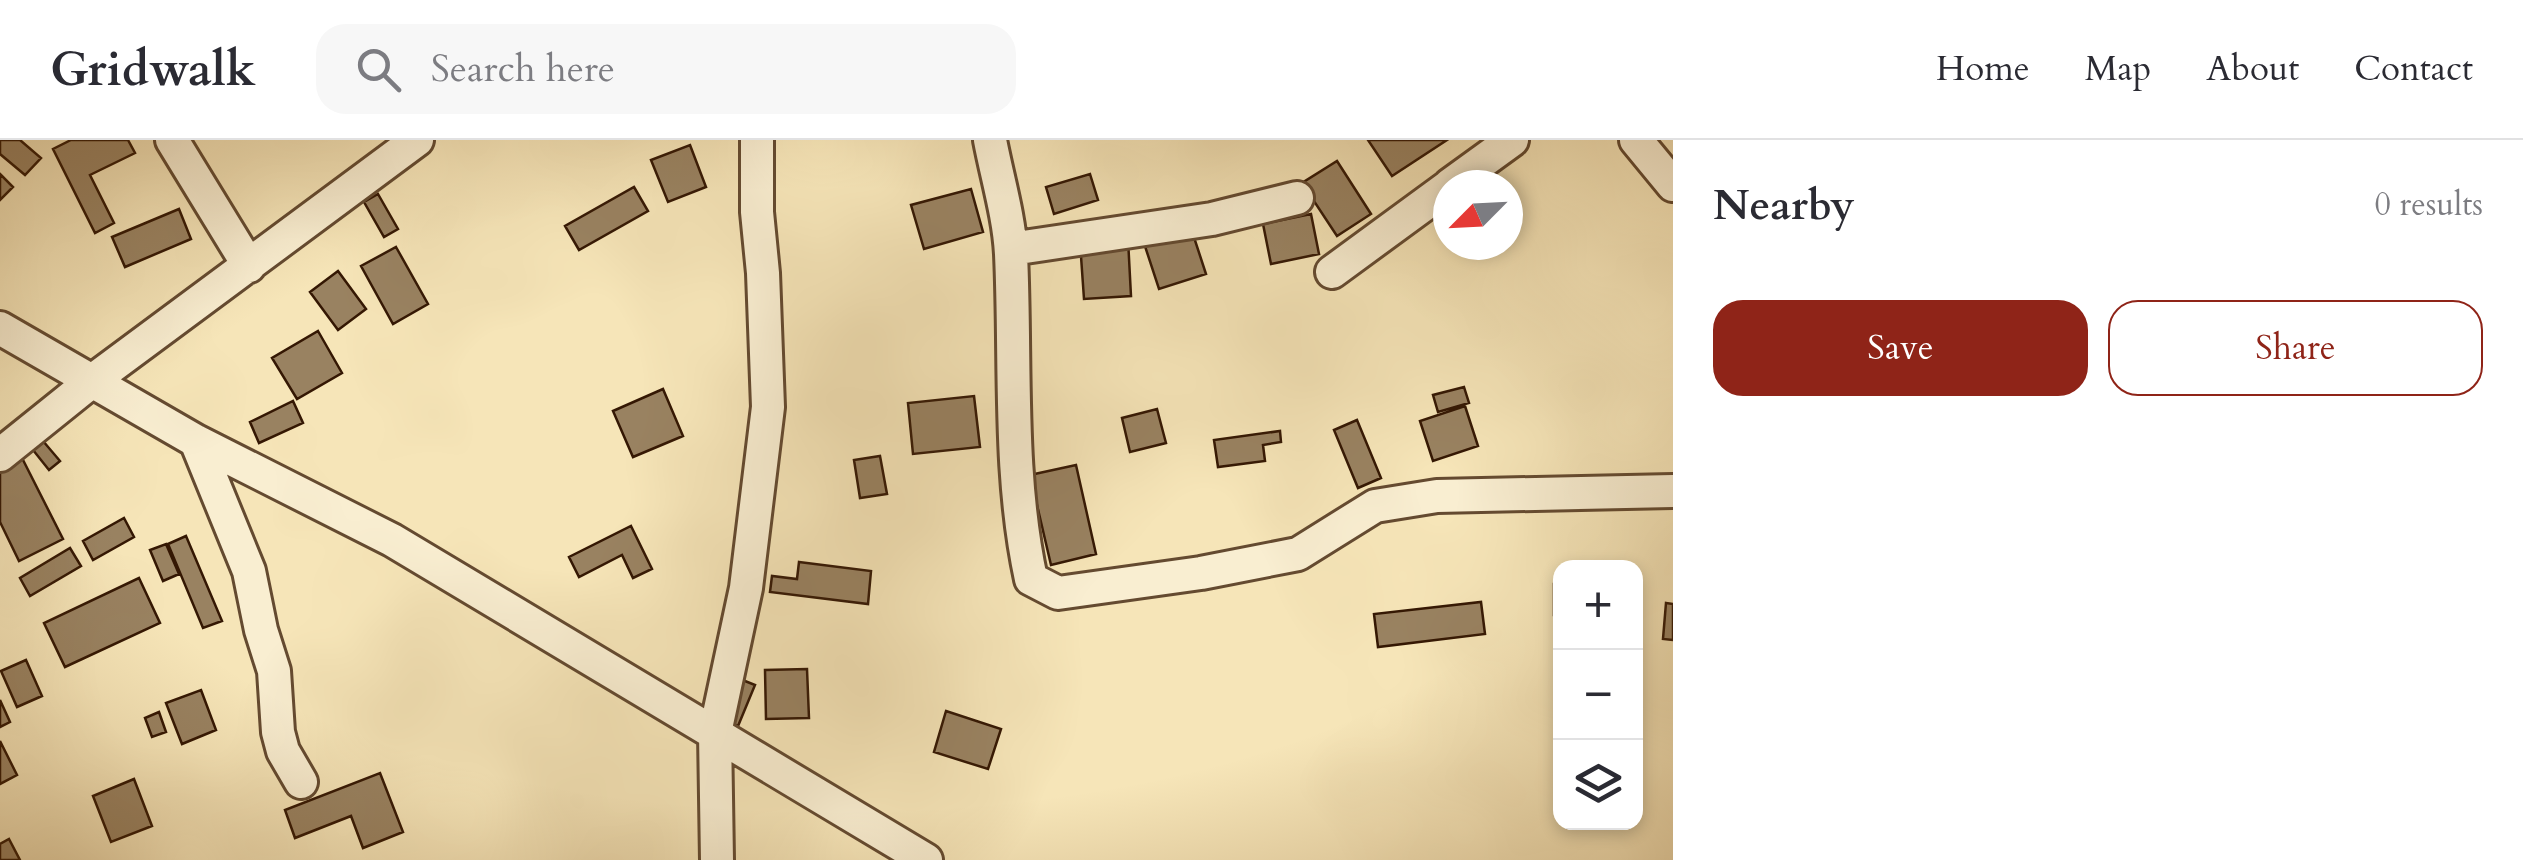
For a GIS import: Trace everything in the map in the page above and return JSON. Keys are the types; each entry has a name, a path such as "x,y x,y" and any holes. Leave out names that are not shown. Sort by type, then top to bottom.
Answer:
{"street":[{"path":"172,140 249,266"},
{"path":"0,455 92,381 418,140"},
{"path":"717,860 715,733 746,588 768,408 764,272 757,212 758,140"},
{"path":"990,140 1011,249 1023,544 1030,578 1058,593 1201,574 1298,554 1375,506 1422,498 1673,490"},
{"path":"1471,170 1512,140"},
{"path":"1636,140 1673,186"},
{"path":"1011,249 1212,219 1297,198"},
{"path":"1332,272 1433,198"},
{"path":"0,328 196,441 392,540 926,860"},
{"path":"196,441 249,570 274,671 278,732 283,751 300,782"}],"building":[{"path":"0,140 20,140 41,158 25,175 0,154"},
{"path":"71,140 128,140 135,153 90,175 114,223 95,233 53,149"},
{"path":"1368,140 1447,140 1392,176"},
{"path":"690,145 706,187 668,202 651,160"},
{"path":"1337,161 1371,214 1337,236 1302,183"},
{"path":"0,174 13,187 0,200"},
{"path":"1090,174 1098,200 1054,214 1046,187"},
{"path":"634,187 648,211 579,250 565,226"},
{"path":"971,189 983,232 924,249 911,205"},
{"path":"378,194 398,229 384,237 364,202"},
{"path":"179,209 191,239 125,267 112,237"},
{"path":"1311,214 1319,254 1271,264 1263,224"},
{"path":"1189,222 1206,274 1159,289 1142,237"},
{"path":"1128,239 1131,296 1084,299 1080,242"},
{"path":"396,247 428,304 393,324 361,266"},
{"path":"338,271 366,309 338,330 310,292"},
{"path":"318,331 342,373 297,399 272,358"},
{"path":"1464,387 1469,403 1438,412 1433,395"},
{"path":"663,389 683,436 633,457 613,411"},
{"path":"974,396 980,447 913,454 908,403"},
{"path":"293,401 303,423 259,443 250,422"},
{"path":"1465,406 1478,446 1433,461 1420,421"},
{"path":"1157,409 1166,443 1130,452 1122,418"},
{"path":"1357,420 1381,478 1358,488 1334,430"},
{"path":"1280,431 1281,442 1263,445 1265,461 1218,467 1214,440"},
{"path":"43,441 60,461 49,470 33,450"},
{"path":"19,452 63,539 19,561 0,522 0,462"},
{"path":"880,456 887,494 860,498 854,460"},
{"path":"1076,465 1096,554 1051,565 1030,475"},
{"path":"124,518 134,537 93,560 83,541"},
{"path":"631,526 652,569 633,578 622,555 579,577 569,557"},
{"path":"186,536 222,621 203,628 168,544"},
{"path":"166,544 179,574 163,581 150,550"},
{"path":"70,548 81,566 30,596 20,578"},
{"path":"799,562 871,571 868,604 770,592 772,576 797,579"},
{"path":"139,578 160,623 65,667 44,623"},
{"path":"1481,602 1485,634 1378,647 1374,614"},
{"path":"1666,603 1673,604 1673,640 1663,639"},
{"path":"26,660 42,696 17,707 1,671"},
{"path":"807,669 809,718 766,719 765,670"},
{"path":"735,677 755,685 738,726 719,718"},
{"path":"201,690 216,730 182,744 166,703"},
{"path":"201,690 216,730 182,744 166,703"},
{"path":"0,700 10,722 0,727"},
{"path":"946,711 1001,729 988,769 934,752"},
{"path":"159,712 166,732 152,737 145,718"},
{"path":"0,741 17,775 0,784"},
{"path":"380,773 403,832 363,848 351,816 295,838 285,810"},
{"path":"380,773 403,832 363,848 351,816 295,838 285,810"},
{"path":"134,779 152,826 111,842 93,796"},
{"path":"134,779 152,826 111,842 93,796"},
{"path":"9,839 20,860 0,860 0,844"},
{"path":"9,839 20,860 0,860 0,844"}]}
